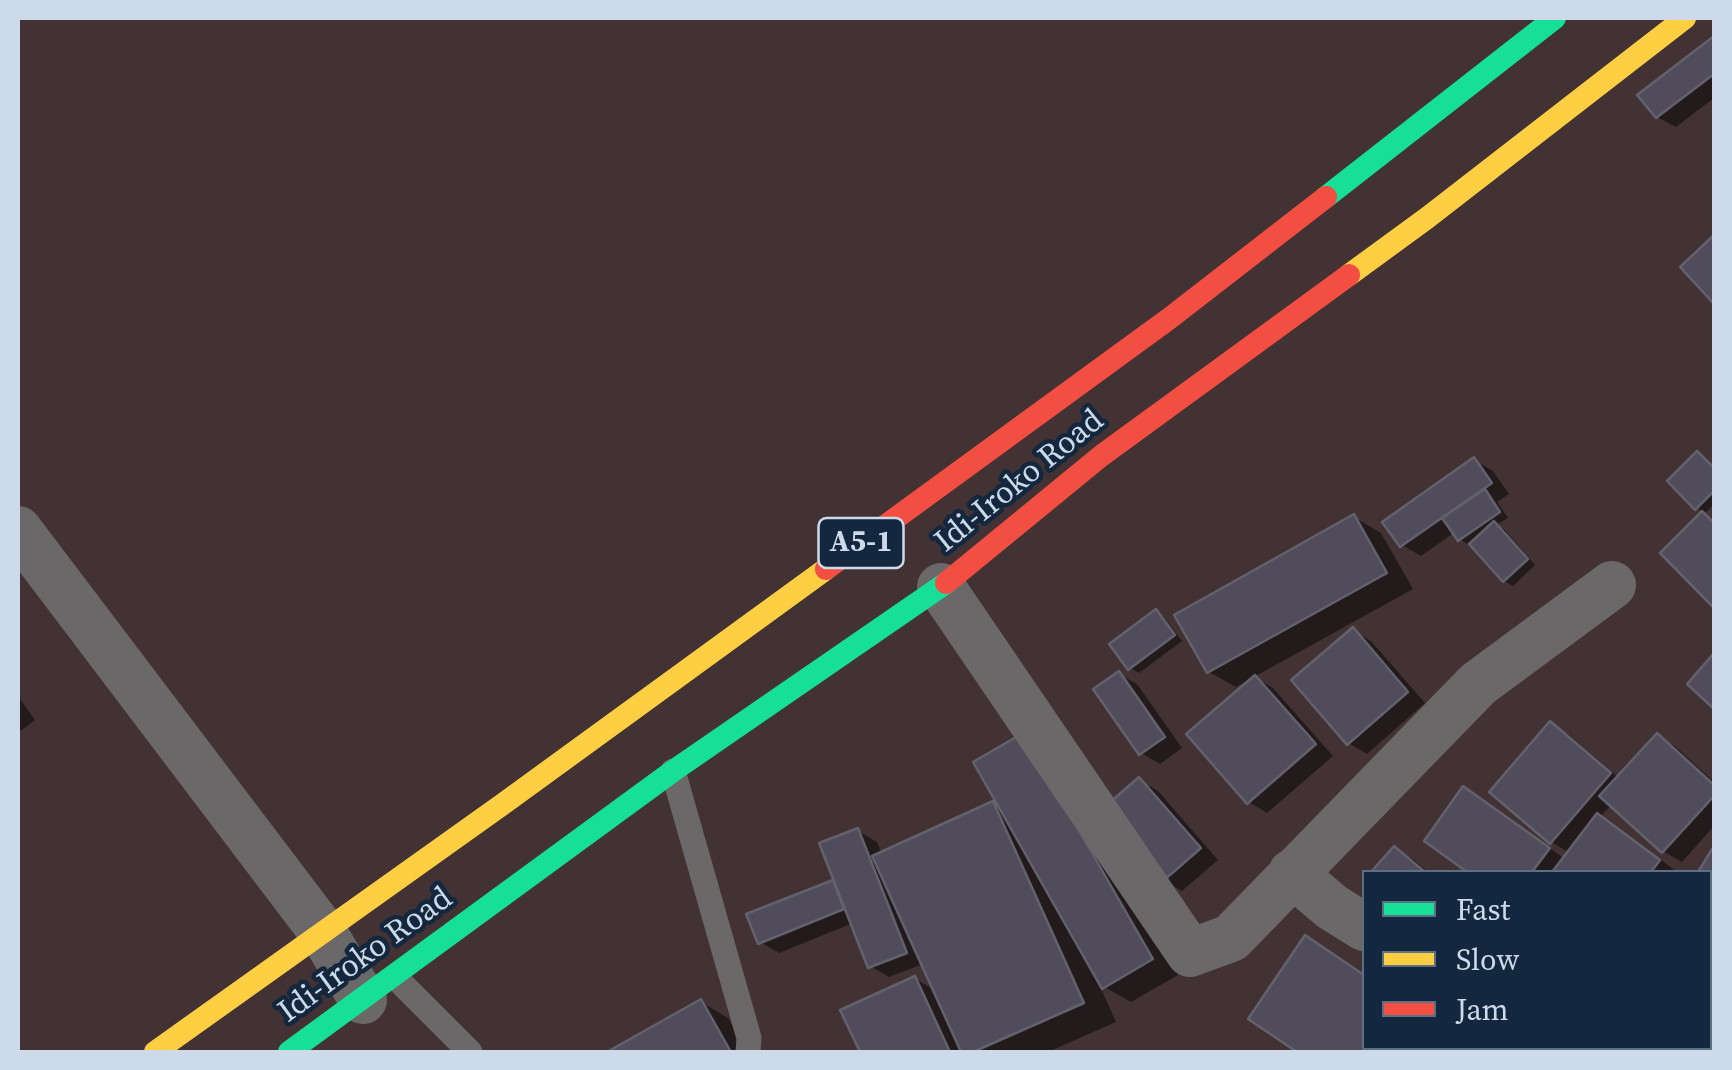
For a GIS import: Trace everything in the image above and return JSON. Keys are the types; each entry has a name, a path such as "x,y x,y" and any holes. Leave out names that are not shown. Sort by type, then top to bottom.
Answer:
{"highway":[{"name":"A5-1","path":"155,1052 1170,318 1555,18"},
{"name":"Idi-Iroko Road","path":"289,1052 673,771 941,587 1101,456 1427,218 1685,18"}],"street":[{"path":"18,530 322,931 379,988"},
{"path":"941,587 1190,953 1231,938 1478,684 1612,585"},
{"path":"1292,873 1332,907 1362,926"}],"lane":[{"path":"673,771 749,1038 748,1052"},
{"path":"379,988 470,1052"}],"shaded area":[{"path":"18,18 1714,18 1714,1052 18,1052"}],"building":[{"path":"1714,36 1714,74 1656,118 1637,95"},
{"path":"1714,235 1714,304 1680,267"},
{"path":"1697,451 1714,468 1714,491 1695,510 1667,481"},
{"path":"1474,457 1492,483 1400,547 1382,522"},
{"path":"1485,489 1500,512 1458,541 1442,518"},
{"path":"1702,511 1714,523 1714,608 1660,553"},
{"path":"1354,514 1387,573 1207,673 1174,615"},
{"path":"1494,521 1528,559 1503,582 1469,544"},
{"path":"1156,609 1175,635 1128,670 1109,644"},
{"path":"1353,627 1408,692 1347,745 1291,680"},
{"path":"1714,653 1714,709 1687,684"},
{"path":"1119,671 1165,737 1139,755 1093,689"},
{"path":"1255,675 1316,744 1247,804 1186,734"},
{"path":"1550,721 1611,773 1550,844 1489,792"},
{"path":"1023,733 1153,959 1102,989 973,762"},
{"path":"1657,733 1714,785 1714,796 1662,853 1599,796"},
{"path":"1139,777 1201,848 1162,882 1100,811"},
{"path":"1463,786 1550,848 1534,870 1464,870 1424,841"},
{"path":"993,801 1084,1003 973,1052 961,1052 872,856"},
{"path":"1597,813 1660,860 1652,870 1554,870"},
{"path":"858,828 907,953 868,968 819,843"},
{"path":"1394,846 1423,870 1373,870"},
{"path":"1714,846 1714,943 1712,870 1699,870"},
{"path":"833,880 844,909 758,944 746,914"},
{"path":"1305,935 1362,974 1362,1050 1480,1052 1297,1052 1248,1019"},
{"path":"1712,968 1714,970 1712,1037"},
{"path":"915,976 950,1052 860,1052 840,1010"},
{"path":"701,999 731,1052 607,1052"},
{"path":"1644,1050 1704,1050 1703,1052"}],"traffic: fast":[{"path":"1326,197 1555,18"},
{"path":"289,1052 673,771 946,583"}],"traffic: slow":[{"path":"1349,275 1685,18"},
{"path":"155,1052 826,569"}],"traffic: jam":[{"path":"826,569 1170,318 1326,197"},
{"path":"946,583 1101,456 1349,275"}]}
